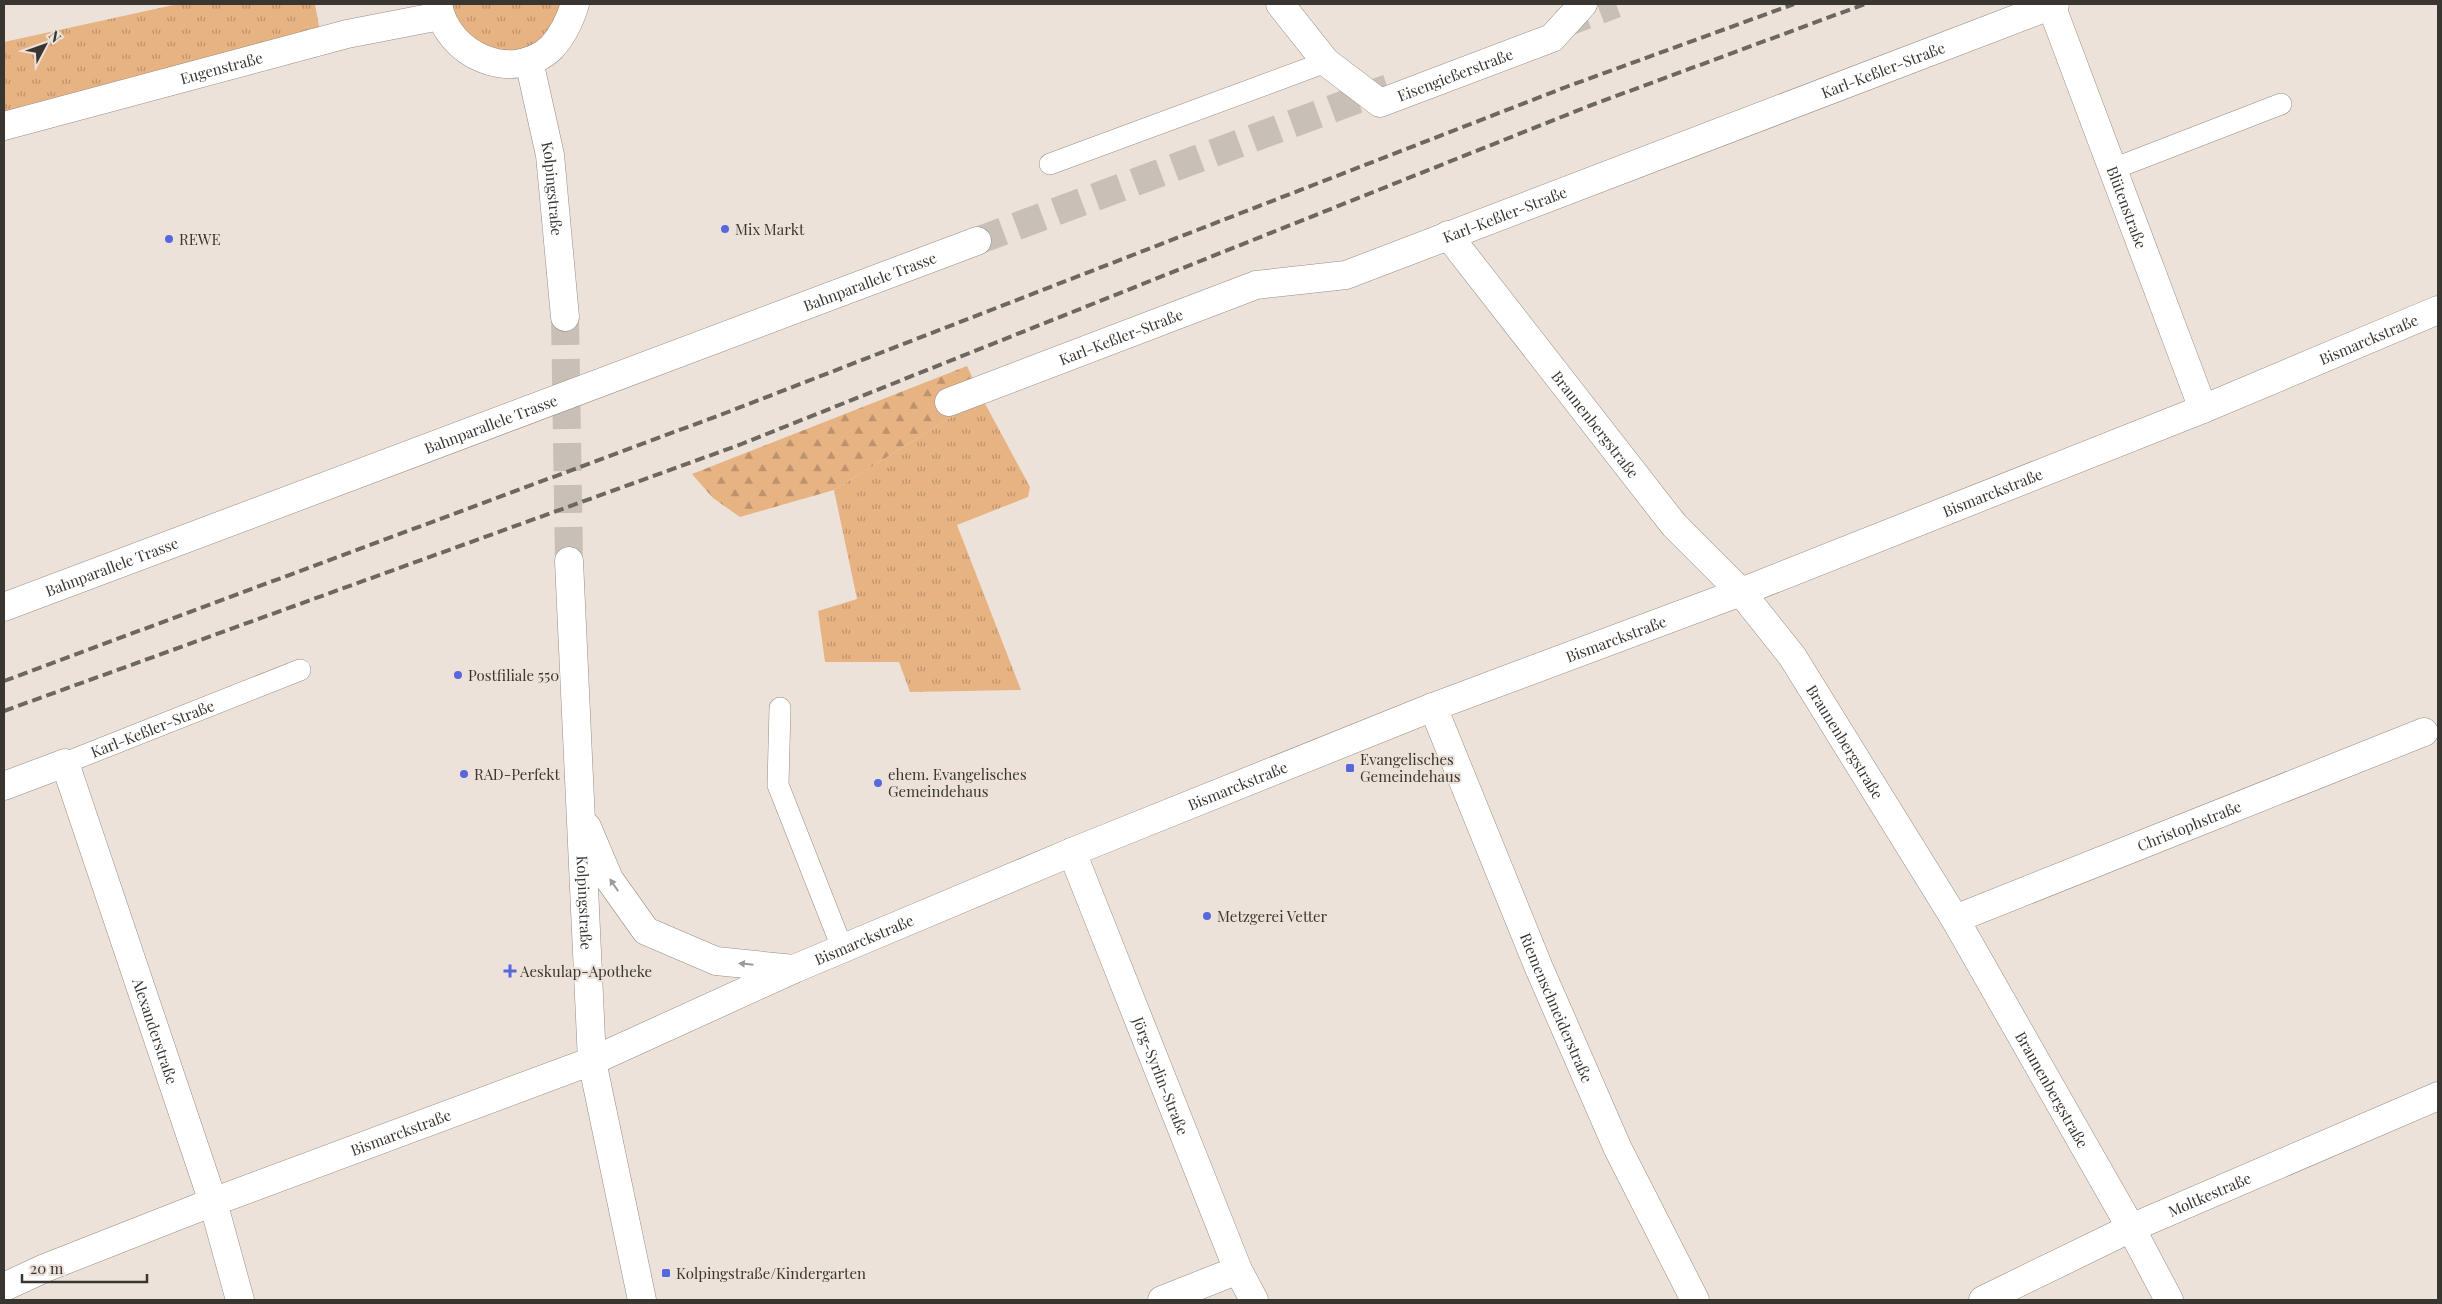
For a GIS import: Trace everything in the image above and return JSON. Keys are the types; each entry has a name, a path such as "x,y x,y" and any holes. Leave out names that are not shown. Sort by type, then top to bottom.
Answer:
{"street":[{"path":"440,10 454,40 475,57 501,64 529,61 551,48 567,28 575,4"},
{"path":"1280,4 1326,62"},
{"name":"Eisengießerstraße","path":"1326,62 1380,103 1552,38 1583,4"},
{"name":"Blütenstraße","path":"2053,4 2203,409"},
{"name":"Karl-Keßler-Straße","path":"949,402 1256,285 1346,275 2053,4"},
{"name":"Eugenstraße","path":"4,126 440,10"},
{"name":"Kolpingstraße","path":"529,61 550,155 565,317"},
{"name":"Braunenbergstraße","path":"1448,235 1674,526 1741,592 1792,656 1955,919 2131,1228 2169,1300"},
{"name":"Bahnparallele Trasse","path":"4,607 977,241"},
{"name":"Bismarckstraße","path":"4,1287 45,1268 213,1202 592,1061 794,969 1072,852 1433,707 1741,592 2203,409 2438,310"},
{"name":"Kolpingstraße","path":"569,561 592,1061 642,1300"},
{"name":"Riemenschneiderstraße","path":"1433,707 1539,968 1614,1140 1695,1300"},
{"name":"Christophstraße","path":"1955,919 2424,732"},
{"name":"Karl-Keßler-Straße","path":"4,786 65,762"},
{"name":"Alexanderstraße","path":"65,762 213,1202 240,1300"},
{"name":"Bismarckstraße","path":"580,809 609,879 646,931 716,961 794,969"},
{"name":"Jörg-Syrlin-Straße","path":"1072,852 1238,1270 1254,1300"},
{"name":"Moltkestraße","path":"1983,1300 2131,1228 2438,1096"},
{"path":"1162,1300 1238,1270"}],"lane":[{"path":"1050,164 1326,62"},
{"path":"2113,169 2281,104"},
{"name":"Karl-Keßler-Straße","path":"65,762 300,670"},
{"path":"780,708 778,785 843,950"}],"green space":[{"path":"178,4 315,4 320,32 4,117 4,42"},
{"path":"449,4 562,4 558,19 547,35 531,46 512,52 493,51 460,30"},
{"path":"967,366 982,398 834,490 740,517 713,498 692,474"},
{"path":"982,398 1030,487 1028,497 957,525 1021,690 910,692 899,662 825,662 818,611 857,599 834,490"}],"tunnel":[{"path":"1560,25 1616,4"},
{"path":"977,241 1388,88"},
{"path":"565,317 569,561"}],"railway":[{"path":"4,681 728,412 1566,87 1794,4"},
{"path":"4,711 739,445 1589,106 1865,4"}],"place":[{"name":"Mix Markt","path":"725,229"},
{"name":"REWE","path":"169,239"},
{"name":"Postfiliale 550","path":"458,675"},
{"name":"Evangelisches Gemeindehaus","path":"1350,768"},
{"name":"RAD-Perfekt","path":"464,774"},
{"name":"ehem. Evangelisches Gemeindehaus","path":"878,783"},
{"name":"Metzgerei Vetter","path":"1207,916"},
{"name":"Aeskulap-Apotheke","path":"510,971"},
{"name":"Kolpingstraße/Kindergarten","path":"666,1273"}]}
